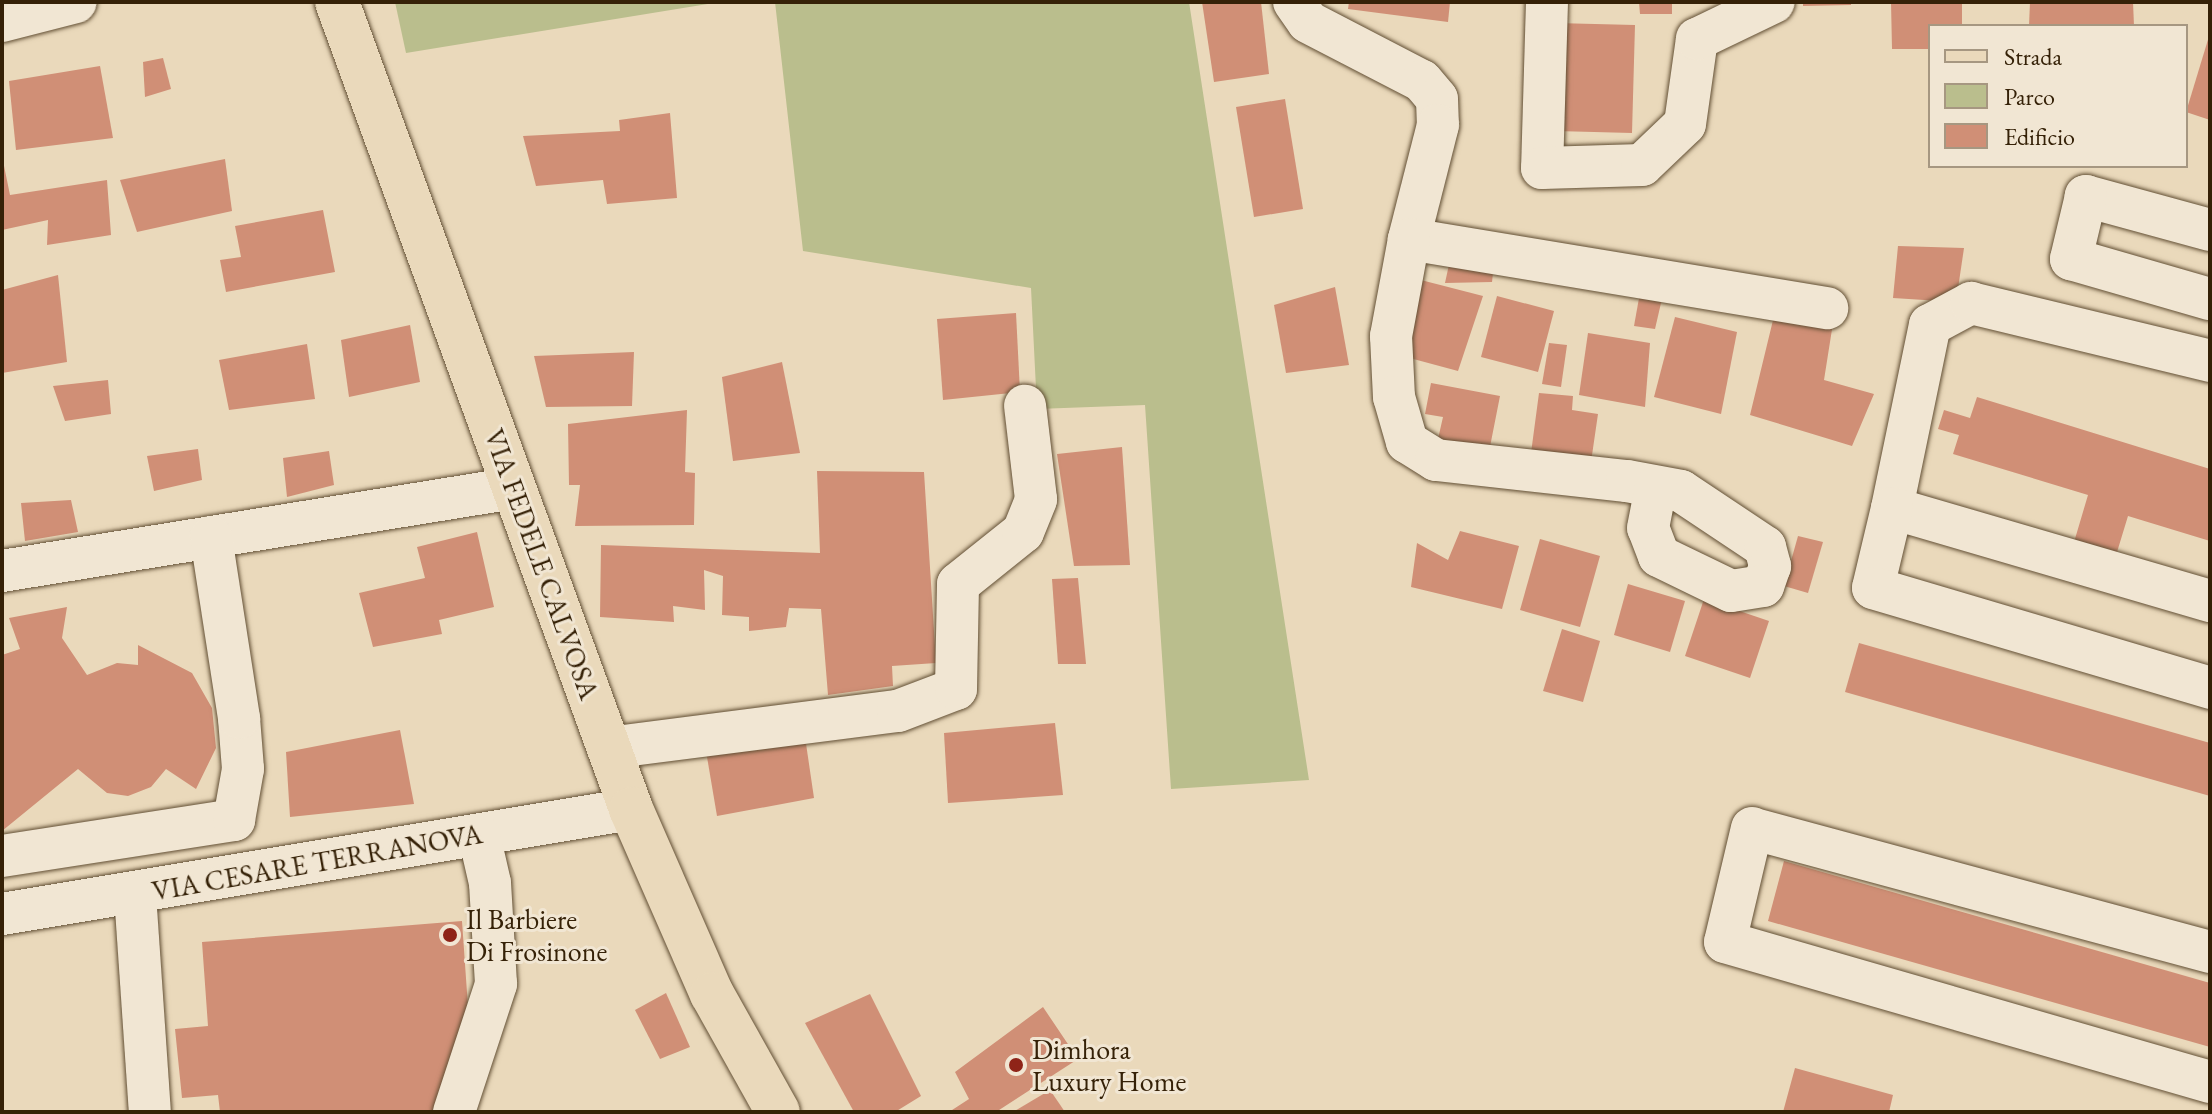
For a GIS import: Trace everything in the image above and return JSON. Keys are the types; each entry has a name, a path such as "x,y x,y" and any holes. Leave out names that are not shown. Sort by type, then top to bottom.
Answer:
{"main road":[{"name":"VIA FEDELE CALVOSA","path":"337,2 631,809 712,994 778,1112"}],"street":[{"path":"2,21 76,2"},
{"path":"1294,2 1308,22 1422,81 1437,99 1438,125 1409,239 1391,336 1394,397 1407,442 1436,460 1656,487"},
{"path":"1547,2 1542,168 1642,165 1685,124 1697,39 1774,2"},
{"path":"2210,230 2086,196 2071,259 2210,299"},
{"path":"1409,239 1827,308"},
{"path":"2210,361 1971,303 1930,325 1873,588 2210,688"},
{"path":"608,748 898,711 956,689 958,584 1023,532 1036,499 1025,406"},
{"path":"2,571 514,488"},
{"path":"1892,508 2210,601"},
{"path":"2,856 234,820 243,769 239,718 211,537"},
{"name":"VIA CESARE TERRANOVA","path":"2,914 631,809"},
{"path":"2210,952 1752,828 1725,942 2210,1082"},
{"path":"454,1112 496,984 490,883 479,835"},
{"path":"135,894 150,1112"}],"green space":[{"path":"395,2 720,2 406,53"},
{"path":"775,2 1189,2 1309,780 1171,789 1145,405 1037,409 1031,288 803,251"}],"building":[{"path":"1202,2 1261,2 1269,74 1214,82"},
{"path":"1349,2 1450,2 1448,22 1348,9"},
{"path":"1639,2 1672,2 1672,14 1640,14"},
{"path":"1803,2 1851,2 1851,5 1803,6"},
{"path":"1891,2 1962,2 1962,24 1928,24 1928,49 1892,49"},
{"path":"2030,2 2133,2 2134,24 2029,24"},
{"path":"1555,23 1635,25 1632,133 1556,131"},
{"path":"2210,33 2210,120 2188,113"},
{"path":"163,58 171,89 145,97 143,62"},
{"path":"100,66 113,138 16,150 9,81"},
{"path":"1285,99 1303,209 1254,217 1236,107"},
{"path":"670,113 677,198 607,204 603,180 536,186 523,136 620,131 619,120"},
{"path":"2,156 10,195 107,180 111,235 47,245 48,220 2,230"},
{"path":"225,159 232,211 137,232 120,180"},
{"path":"323,210 335,272 226,292 220,260 241,257 235,226"},
{"path":"1898,246 1964,248 1956,302 1893,298"},
{"path":"1450,260 1494,264 1492,282 1445,283"},
{"path":"58,275 67,362 2,373 2,290"},
{"path":"1417,279 1483,296 1458,371 1406,357"},
{"path":"1335,287 1349,365 1286,373 1274,305"},
{"path":"1641,287 1664,290 1655,329 1634,326"},
{"path":"1497,296 1554,311 1538,372 1481,357"},
{"path":"1016,313 1020,392 943,400 937,319"},
{"path":"1774,316 1833,323 1824,380 1874,394 1852,446 1750,415"},
{"path":"1675,317 1737,332 1721,414 1654,397"},
{"path":"410,325 420,382 349,397 341,340"},
{"path":"1588,333 1650,343 1645,407 1579,395"},
{"path":"1549,343 1567,345 1561,387 1542,384"},
{"path":"307,344 315,399 229,410 219,360"},
{"path":"634,352 632,406 546,407 534,356"},
{"path":"782,362 800,453 733,461 722,377"},
{"path":"108,380 111,414 65,421 53,386"},
{"path":"1431,383 1500,396 1487,462 1435,452 1443,417 1425,414"},
{"path":"1539,393 1573,396 1572,410 1598,414 1591,462 1531,453"},
{"path":"1977,397 2210,469 2210,541 2128,516 2114,562 2072,549 2088,495 1953,454 1959,435 1938,429 1944,410 1970,418"},
{"path":"687,410 685,472 695,473 694,525 575,526 580,485 569,485 568,424"},
{"path":"1122,447 1130,565 1074,566 1057,454"},
{"path":"198,449 202,480 154,491 147,456"},
{"path":"329,451 334,485 287,497 283,458"},
{"path":"817,471 924,472 936,663 892,666 893,686 828,695 821,609 789,608 786,627 749,631 749,617 722,615 723,576 704,570 705,610 673,606 674,622 600,617 601,545 820,553"},
{"path":"71,500 78,532 25,541 21,503"},
{"path":"1460,531 1519,546 1502,609 1411,587 1417,543 1448,560"},
{"path":"477,532 494,607 439,620 442,634 373,647 359,593 425,578 417,547"},
{"path":"1798,536 1823,542 1808,593 1784,586"},
{"path":"1540,539 1600,556 1580,627 1520,610"},
{"path":"1078,578 1086,664 1058,664 1052,579"},
{"path":"1628,584 1685,601 1670,652 1614,635"},
{"path":"1704,599 1769,621 1750,678 1685,656"},
{"path":"67,607 62,638 87,675 117,663 138,665 138,645 192,673 212,708 216,748 196,789 166,769 151,787 128,796 107,793 78,769 2,831 2,655 20,649 9,618"},
{"path":"1562,629 1600,641 1583,702 1543,691"},
{"path":"1859,643 2210,743 2210,796 1845,692"},
{"path":"1055,723 1063,795 948,803 944,733"},
{"path":"400,730 414,804 290,817 286,752"},
{"path":"804,730 814,798 717,816 705,745"},
{"path":"1784,861 2210,983 2210,1047 1768,921"},
{"path":"462,921 469,1021 443,1112 220,1112 218,1095 182,1098 175,1029 208,1026 202,942"},
{"path":"666,993 690,1047 660,1059 635,1010"},
{"path":"870,994 921,1096 895,1112 854,1112 805,1023"},
{"name":"Dimhora Luxury Home","path":"1043,1007 1078,1059 996,1112 949,1112 969,1099 955,1072"},
{"path":"1795,1068 1893,1095 1889,1112 1783,1112"},
{"path":"1050,1090 1065,1112 1013,1112"}],"place":[{"name":"Il Barbiere Di Frosinone","path":"450,935"},
{"name":"Dimhora Luxury Home","path":"1016,1065"}]}
